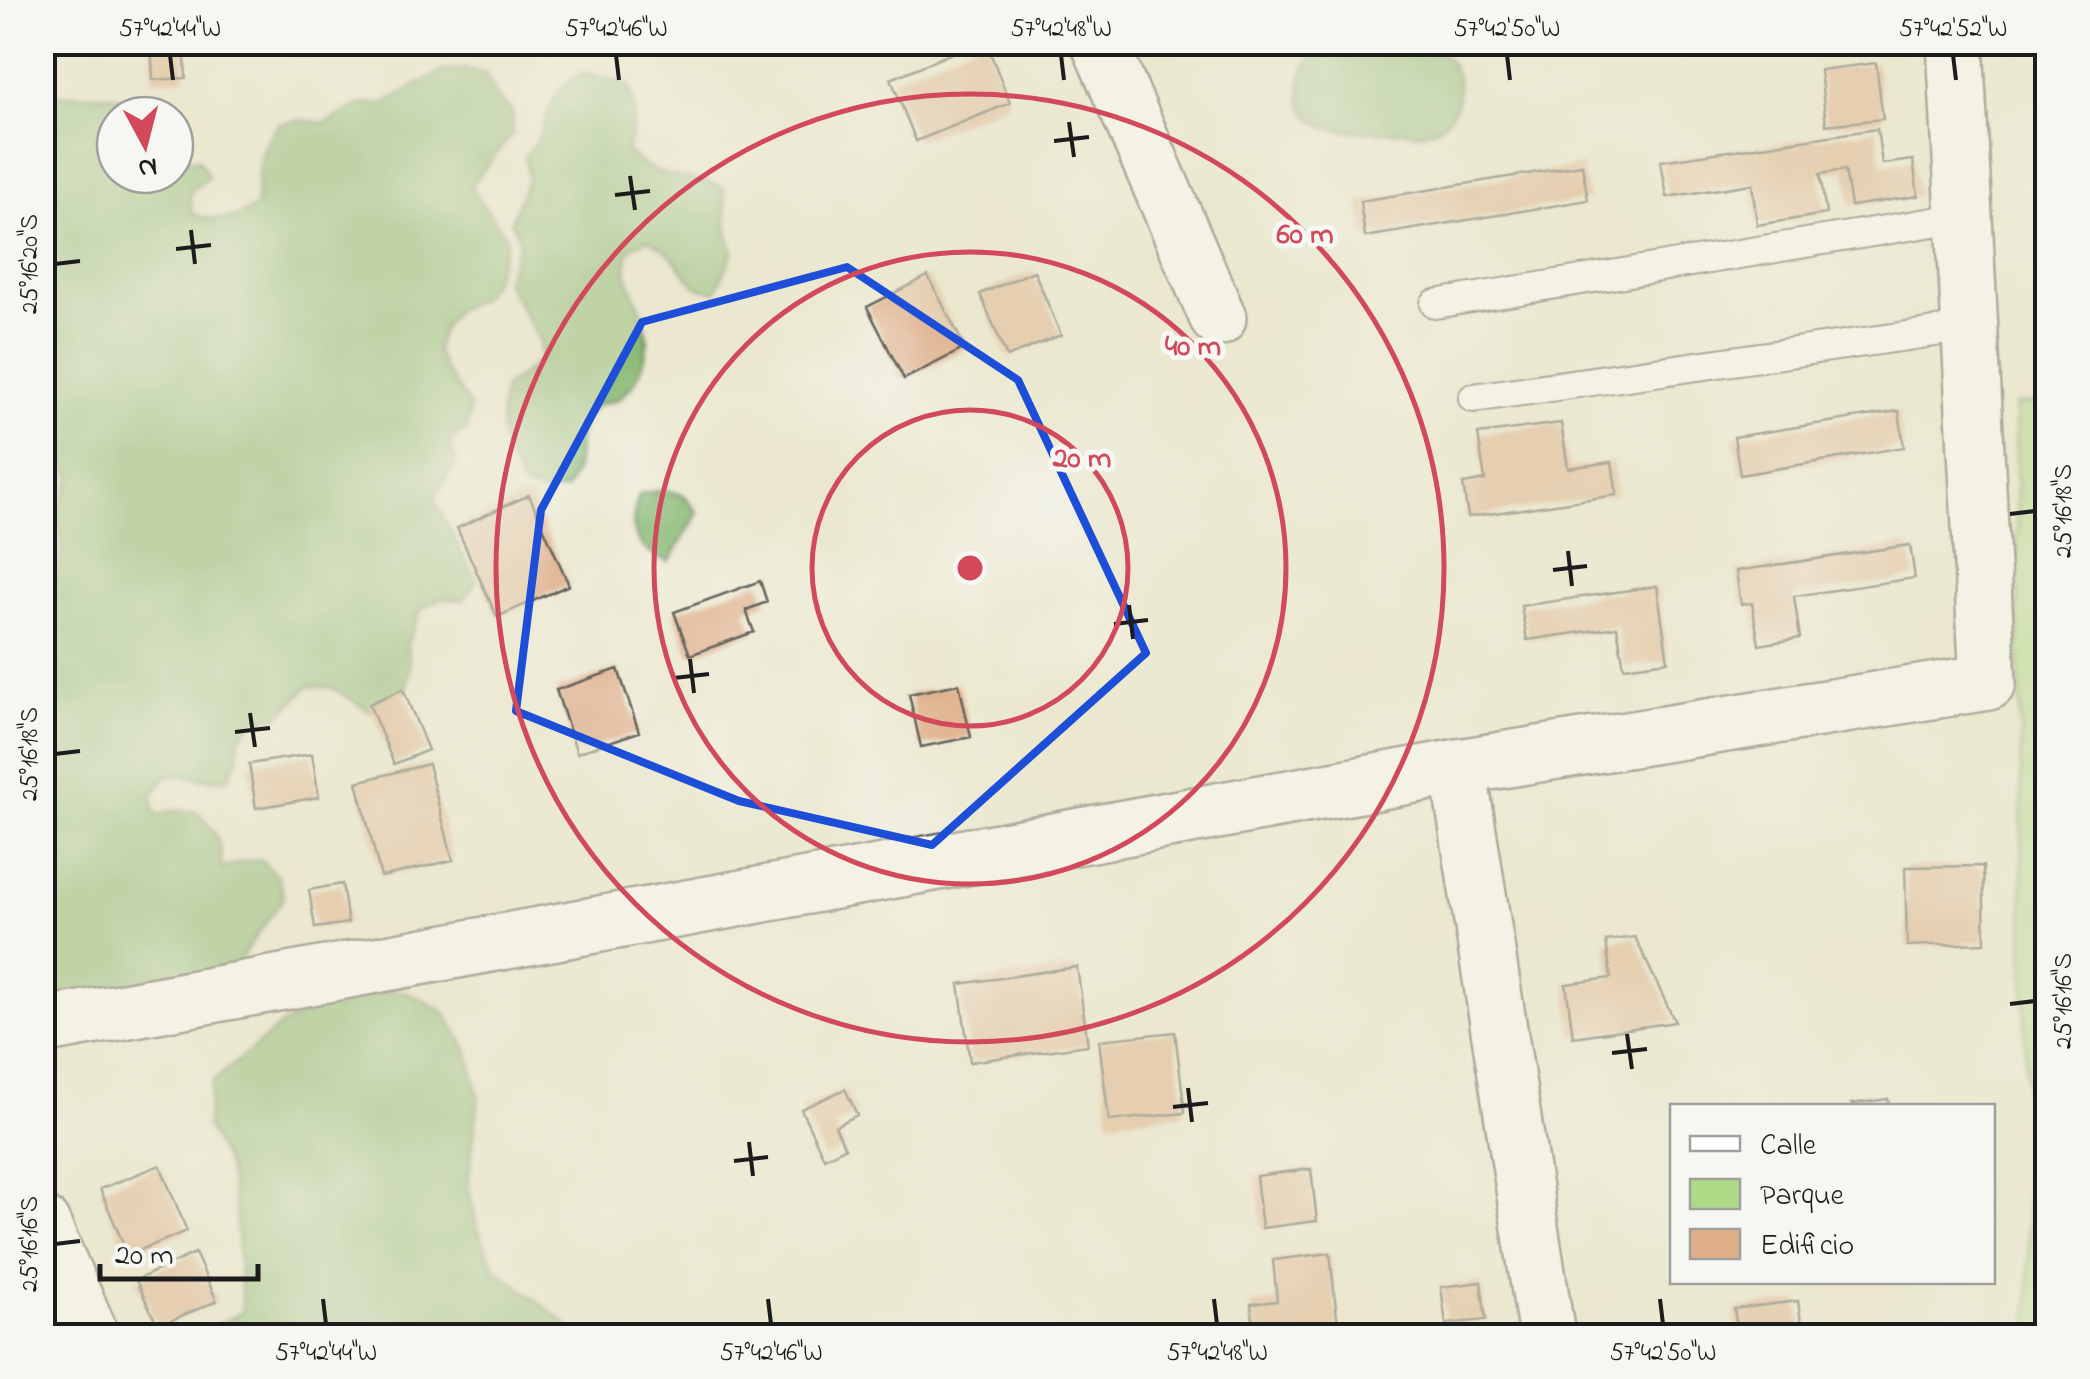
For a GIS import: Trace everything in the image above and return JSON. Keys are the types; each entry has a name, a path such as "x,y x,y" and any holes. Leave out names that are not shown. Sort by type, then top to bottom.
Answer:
{"street":[{"path":"1099,42 1218,318"},
{"path":"42,1026 1458,767 1988,682 1955,42"},
{"path":"1458,767 1547,1336"},
{"path":"42,1224 91,1336"}],"lane":[{"path":"1435,304 1964,217"},
{"path":"1473,398 1970,327"}],"highlighted area":[{"path":"847,267 1018,380 1146,653 932,845 739,801 516,711 541,510 642,322"}],"green space":[{"path":"1330,42 1429,45 1454,69 1458,84 1452,113 1428,131 1359,131 1324,126 1311,118 1303,105 1301,85 1310,60"},
{"path":"264,43 351,43 330,54 308,56"},
{"path":"1453,43 1591,43 1494,57"},
{"path":"464,69 486,74 496,96 512,111 513,133 471,186 507,240 493,281 480,298 454,311 442,329 436,350 470,407 467,430 449,442 456,462 434,499 476,581 464,600 441,599 422,608 407,644 410,665 406,689 370,711 332,688 309,686 278,717 254,721 239,738 238,758 228,778 165,777 152,796 156,815 176,810 198,812 217,838 221,869 261,860 278,877 284,897 230,973 61,1003 43,996 42,597 60,558 61,538 55,517 72,478 43,427 43,95 98,94 112,95 95,95 95,195 190,195 192,214 226,219 256,206 262,153 278,124 303,120 325,123 361,104 383,104 442,71"},
{"path":"587,73 629,85 634,118 626,151 660,173 723,187 733,252 716,292 696,287 667,251 647,239 629,250 626,273 648,339 644,361 635,382 619,399 596,405 581,422 576,468 566,490 545,493 524,488 505,450 500,430 504,387 541,360 539,339 505,281 520,241 511,221 528,178 525,156 541,132 555,96 573,79"},
{"path":"195,159 198,159 209,177 195,188"},
{"path":"2047,402 2048,1336 2030,1336 2015,405"},
{"path":"663,490 684,495 698,513 669,562 641,544 634,527 640,494"},
{"path":"360,989 405,991 444,1011 468,1051 479,1097 468,1184 477,1227 495,1268 567,1324 572,1336 195,1336 242,1312 235,1206 226,1164 206,1126 212,1082 281,1025"}],"building":[{"path":"151,42 184,42 186,78 153,80"},
{"path":"986,42 1010,103 916,141 891,79"},
{"path":"1793,42 1842,42 1842,44 1795,55"},
{"path":"1876,63 1883,119 1826,125 1820,70"},
{"path":"1877,129 1882,164 1913,160 1918,196 1851,206 1845,170 1820,174 1826,214 1757,225 1752,184 1667,197 1661,161"},
{"path":"1582,165 1588,200 1365,237 1360,201"},
{"path":"1034,271 1061,335 1007,357 980,294"},
{"path":"928,276 965,348 904,379 867,307"},
{"path":"1899,411 1904,447 1740,475 1734,437"},
{"path":"1561,423 1568,468 1612,462 1617,495 1468,517 1463,484 1485,480 1478,434"},
{"path":"529,495 569,585 497,617 457,528"},
{"path":"1910,545 1915,578 1794,596 1800,638 1759,645 1752,603 1741,604 1736,571"},
{"path":"760,581 767,602 746,610 754,632 690,655 674,612"},
{"path":"1657,586 1668,661 1624,667 1617,627 1527,640 1521,606"},
{"path":"618,669 639,732 577,753 556,690"},
{"path":"959,684 971,737 921,747 909,694"},
{"path":"403,689 428,750 394,764 369,704"},
{"path":"312,754 319,797 256,808 249,764"},
{"path":"428,764 453,860 381,877 357,782"},
{"path":"1983,866 1985,943 1907,946 1905,867"},
{"path":"342,884 348,923 315,928 309,890"},
{"path":"1635,937 1675,1022 1573,1037 1566,984 1611,978 1606,941"},
{"path":"1077,967 1088,1045 970,1062 959,984"},
{"path":"1175,1032 1185,1113 1109,1121 1099,1040"},
{"path":"845,1089 857,1115 835,1126 845,1148 824,1158 801,1109"},
{"path":"1888,1099 1889,1104 1851,1104"},
{"path":"160,1165 187,1231 128,1255 100,1189"},
{"path":"1311,1169 1317,1221 1262,1228 1256,1176"},
{"path":"195,1253 217,1301 158,1326 136,1280"},
{"path":"1330,1253 1339,1335 1255,1336 1251,1304 1277,1301 1273,1260"},
{"path":"1481,1282 1486,1320 1446,1324 1441,1287"},
{"path":"1798,1301 1803,1336 1738,1336 1734,1309"}]}
